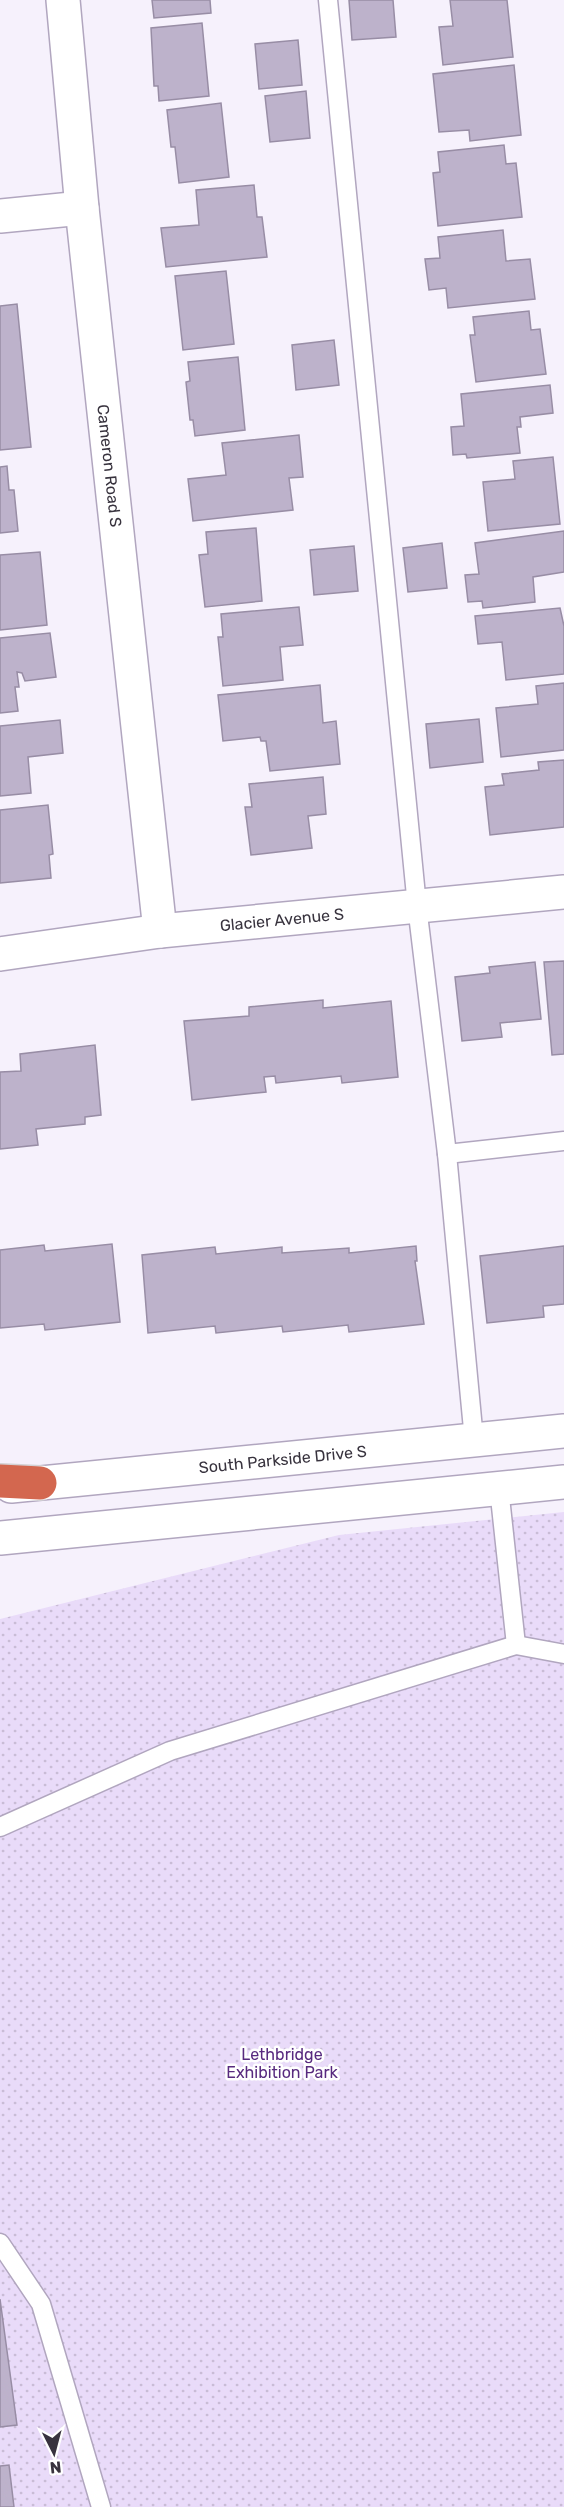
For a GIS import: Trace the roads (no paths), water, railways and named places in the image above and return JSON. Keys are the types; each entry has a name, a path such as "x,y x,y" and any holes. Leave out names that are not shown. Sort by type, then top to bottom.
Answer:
{"highway":[{"path":"0,1481 40,1483"}],"street":[{"name":"Cameron Road S","path":"63,0 82,208 160,931"},
{"path":"0,216 82,208"},
{"name":"Glacier Avenue S","path":"0,954 160,931 564,892"},
{"name":"South Parkside Drive S","path":"0,1487 564,1431"},
{"path":"0,1538 564,1482"}],"lane":[{"path":"328,0 417,906 447,1154 474,1440"},
{"path":"447,1154 564,1141"},
{"path":"499,1488 516,1645"},
{"path":"0,1827 170,1750 516,1645 564,1654"},
{"path":"0,2243 41,2304 101,2507"}],"park label":[{"name":"Lethbridge Exhibition Park","path":"282,2063"}]}
